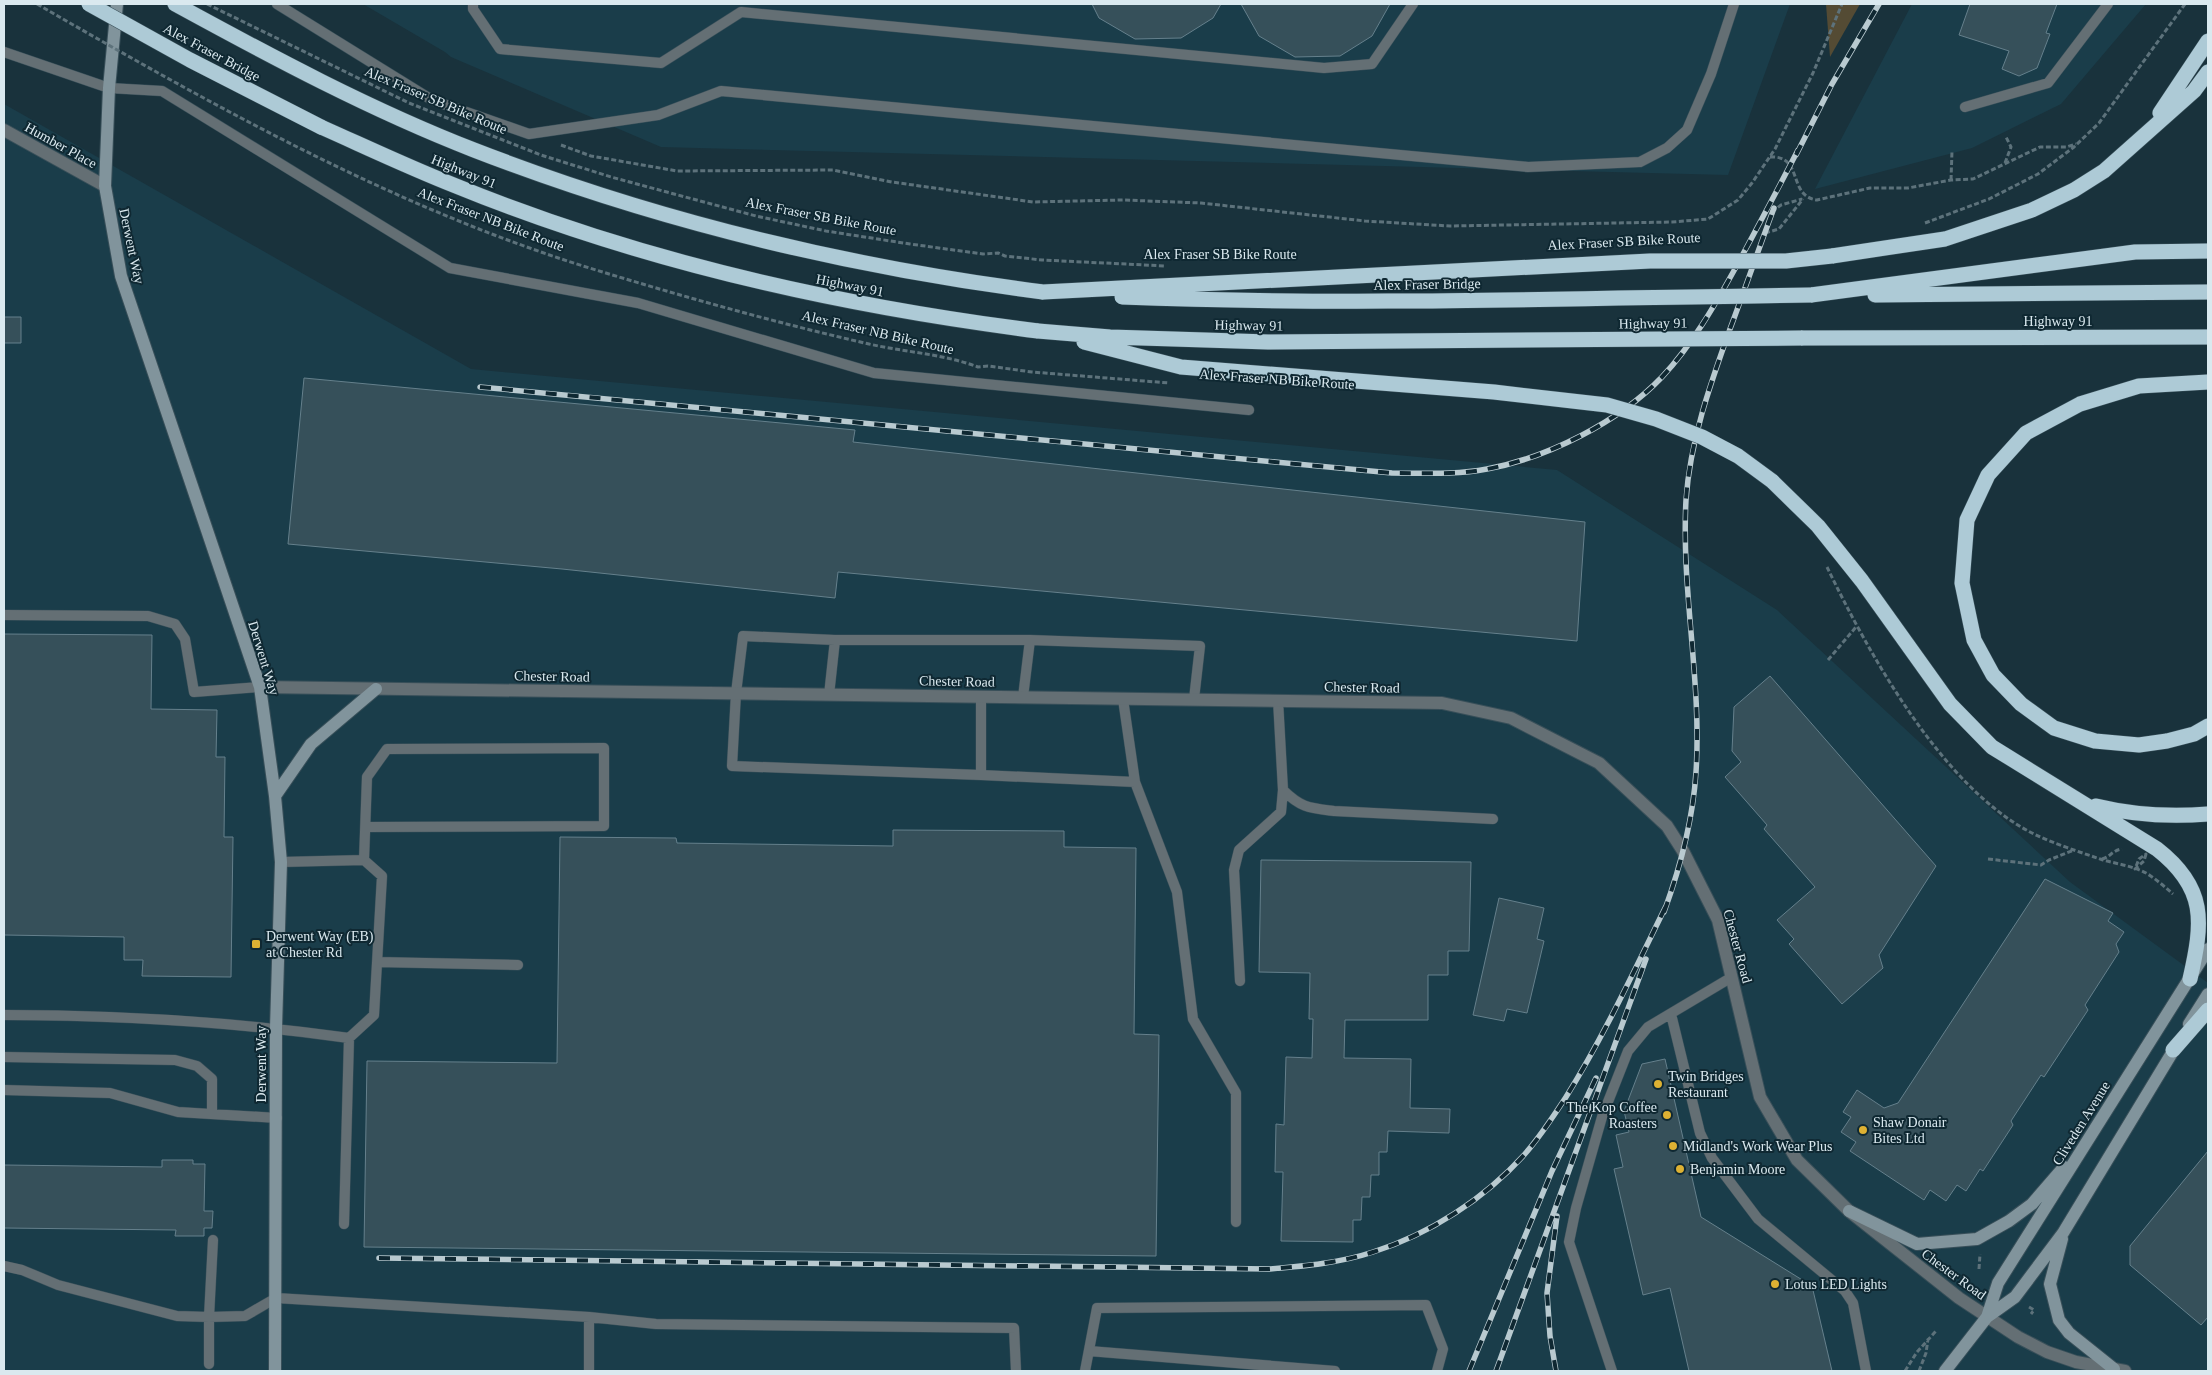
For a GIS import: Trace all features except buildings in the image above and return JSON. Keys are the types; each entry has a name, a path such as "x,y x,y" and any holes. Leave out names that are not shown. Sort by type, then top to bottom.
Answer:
{"highway":[{"name":"Alex Fraser Bridge","path":"89,4 190,60 321,127"},
{"name":"Alex Fraser Bridge","path":"175,4 338,88"},
{"path":"2142,139 2182,83 2208,41"},
{"path":"1043,292 1650,261 1786,261 1945,239 2032,210 2074,190 2104,171 2194,92 2208,72"},
{"name":"Highway 91","path":"338,88 472,149 572,186 682,220 815,253 901,271 1043,292"},
{"name":"Highway 91","path":"321,127 457,187 525,212 670,258 779,286 864,304 968,322 1038,331 1110,337 1268,342 2208,337"},
{"path":"1811,295 2135,252 2208,251"},
{"name":"Alex Fraser Bridge","path":"1043,292 1269,301 1811,295"},
{"name":"Highway 91","path":"1811,295 2208,292"},
{"path":"1038,331 1182,367 1484,392 1607,405 1656,419 1702,437 1738,456 1772,481 1818,526 1862,581 1950,704 1992,747 2157,849 2186,876 2198,912 2198,944 2190,979"},
{"path":"2208,382 2139,386 2080,404 2026,433 1988,475 1967,520 1962,583 1974,640 1992,675 2021,704 2054,728 2095,741 2139,745 2167,741 2194,734 2208,726"},
{"path":"2082,802 2120,812 2176,817 2208,814"},
{"path":"2173,1050 2208,1010"}],"street":[{"name":"Derwent Way","path":"117,4 109,88 105,186 120,276 260,687 276,796 281,862 276,1028 275,1371"},
{"name":"Humber Place","path":"4,130 105,186"},
{"name":"Chester Road","path":"260,687 1442,702 1511,718 1600,764 1666,826 1683,850 1718,920 1760,1097 1798,1160 1849,1211 1909,1260 1987,1317 2018,1337 2047,1352 2076,1362 2119,1370"},
{"path":"276,796 312,744 376,689"},
{"name":"Cliveden Avenue","path":"1987,1317 1998,1283 2208,949"},
{"name":"Cliveden Avenue","path":"1945,1371 1987,1317 2015,1297 2063,1233 2208,994"},
{"path":"1849,1211 1917,1244 1977,1239 2009,1221 2032,1204 2092,1135"},
{"path":"2063,1233 2050,1284 2059,1320 2069,1333 2119,1370"}],"lane":[{"path":"276,4 432,100 529,134 658,115 721,91 1528,167 1640,162 1667,148 1687,130 1711,74 1734,4"},
{"path":"473,4 473,9 500,50 660,63 741,12 1324,68 1372,64 1413,4"},
{"path":"1965,107 2048,83 2108,4"},
{"path":"4,52 109,88 162,91 450,268 638,303 874,372 1249,410"},
{"path":"4,615 148,616 175,624 185,640 194,692 260,687"},
{"path":"1135,782 732,766 736,693 743,636 835,640 1030,640 1200,646 1194,699"},
{"path":"829,695 835,640"},
{"path":"1023,697 1030,640"},
{"path":"981,697 981,775"},
{"path":"1123,698 1135,782 1176,892 1193,1019 1236,1093 1236,1222"},
{"path":"1240,981 1234,870 1239,850 1281,812 1284,790 1278,700"},
{"path":"364,860 368,777 387,749 604,748 604,826 366,827"},
{"path":"1284,790 1296,803 1321,810 1493,819"},
{"path":"281,862 364,860 382,876 374,1015 350,1038 344,1224"},
{"path":"377,962 518,965"},
{"path":"1612,1371 1569,1242 1576,1208 1602,1117 1628,1051 1648,1027 1732,977"},
{"path":"1671,1014 1700,1133 1712,1158 1758,1219 1845,1291 1853,1303 1866,1371"},
{"path":"4,1015 161,1019 276,1028 350,1038"},
{"path":"4,1057 175,1060 196,1066 212,1079 212,1114"},
{"path":"4,1090 110,1093 178,1112 277,1118"},
{"path":"209,1364 209,1317 213,1240"},
{"path":"4,1266 22,1270 58,1285 177,1316 245,1316 276,1298 589,1317 656,1324 1014,1328 1016,1371"},
{"path":"1085,1371 1097,1308 1426,1305 1443,1349 1436,1371"},
{"path":"589,1317 589,1371"},
{"path":"1089,1351 1335,1371"}],"path":[{"name":"Alex Fraser NB Bike Route","path":"37,4 163,75 330,164 453,218 510,241 580,265 750,314 868,344 978,367 988,366 1032,372 1174,384"},
{"name":"Alex Fraser SB Bike Route","path":"207,4 409,103 541,155 620,180 756,216 826,231 983,254 998,253 1005,256 1042,260 1168,266"},
{"path":"529,134 591,156 677,171 833,170 892,182 1033,202 1123,200 1202,203 1366,222 1450,226 1672,222 1708,219 1738,200 1770,157 1814,73 1842,4"},
{"path":"1923,223 1989,199 2038,174 2079,143 2099,123 2184,4"},
{"path":"2005,164 2011,147 2006,137"},
{"path":"1772,212 1781,205 1803,199 1832,198 1870,188 1908,188 1951,180 1974,179 2040,147 2066,147 2079,143"},
{"path":"1951,180 1952,151"},
{"path":"1770,157 1778,156 1791,165 1802,194 1810,199"},
{"path":"1765,233 1779,229 1803,199"},
{"path":"1828,660 1856,627"},
{"path":"2102,860 2114,851 2127,848"},
{"path":"1988,859 2041,865 2074,850"},
{"path":"1980,1248 1978,1270 1984,1272"},
{"path":"2029,1306 2034,1310 2031,1314"},
{"path":"1905,1371 1936,1331"},
{"path":"1919,1371 1926,1352 1928,1339"}],"shaded area":[{"path":"363,4 1790,4 1728,175 661,147 451,57"},
{"path":"1826,4 1860,4 1830,57"},
{"path":"1912,4 2146,4 2061,104 1972,148 1815,189"},
{"path":"4,104 471,369 1557,470 1777,610 2070,882 2208,983 2208,1371 4,1371"}],"railway":[{"path":"1796,155 1832,84 1879,4"},
{"path":"480,387 1392,473 1451,473 1487,469 1534,456 1581,436 1625,409 1662,377 1683,352 1711,310 1798,150"},
{"path":"1664,912 1685,844 1696,772 1696,704 1685,534 1688,478 1696,435 1708,392 1774,208"},
{"path":"379,1258 1269,1269 1322,1264 1360,1256 1415,1235 1455,1213 1492,1186 1524,1155 1551,1119 1580,1074 1666,906"},
{"path":"1496,1371 1646,959"},
{"path":"1469,1371 1552,1171 1596,1078"},
{"path":"1556,1371 1550,1336 1547,1293 1557,1216"}],"place":[{"name":"Derwent Way (EB) at Chester Rd","path":"256,944"},
{"name":"Twin Bridges Restaurant","path":"1658,1084"},
{"name":"The Kop Coffee Roasters","path":"1667,1115"},
{"name":"Shaw Donair Bites Ltd","path":"1863,1130"},
{"name":"Midland's Work Wear Plus","path":"1673,1146"},
{"name":"Benjamin Moore","path":"1680,1169"},
{"name":"Lotus LED Lights","path":"1775,1284"}]}
